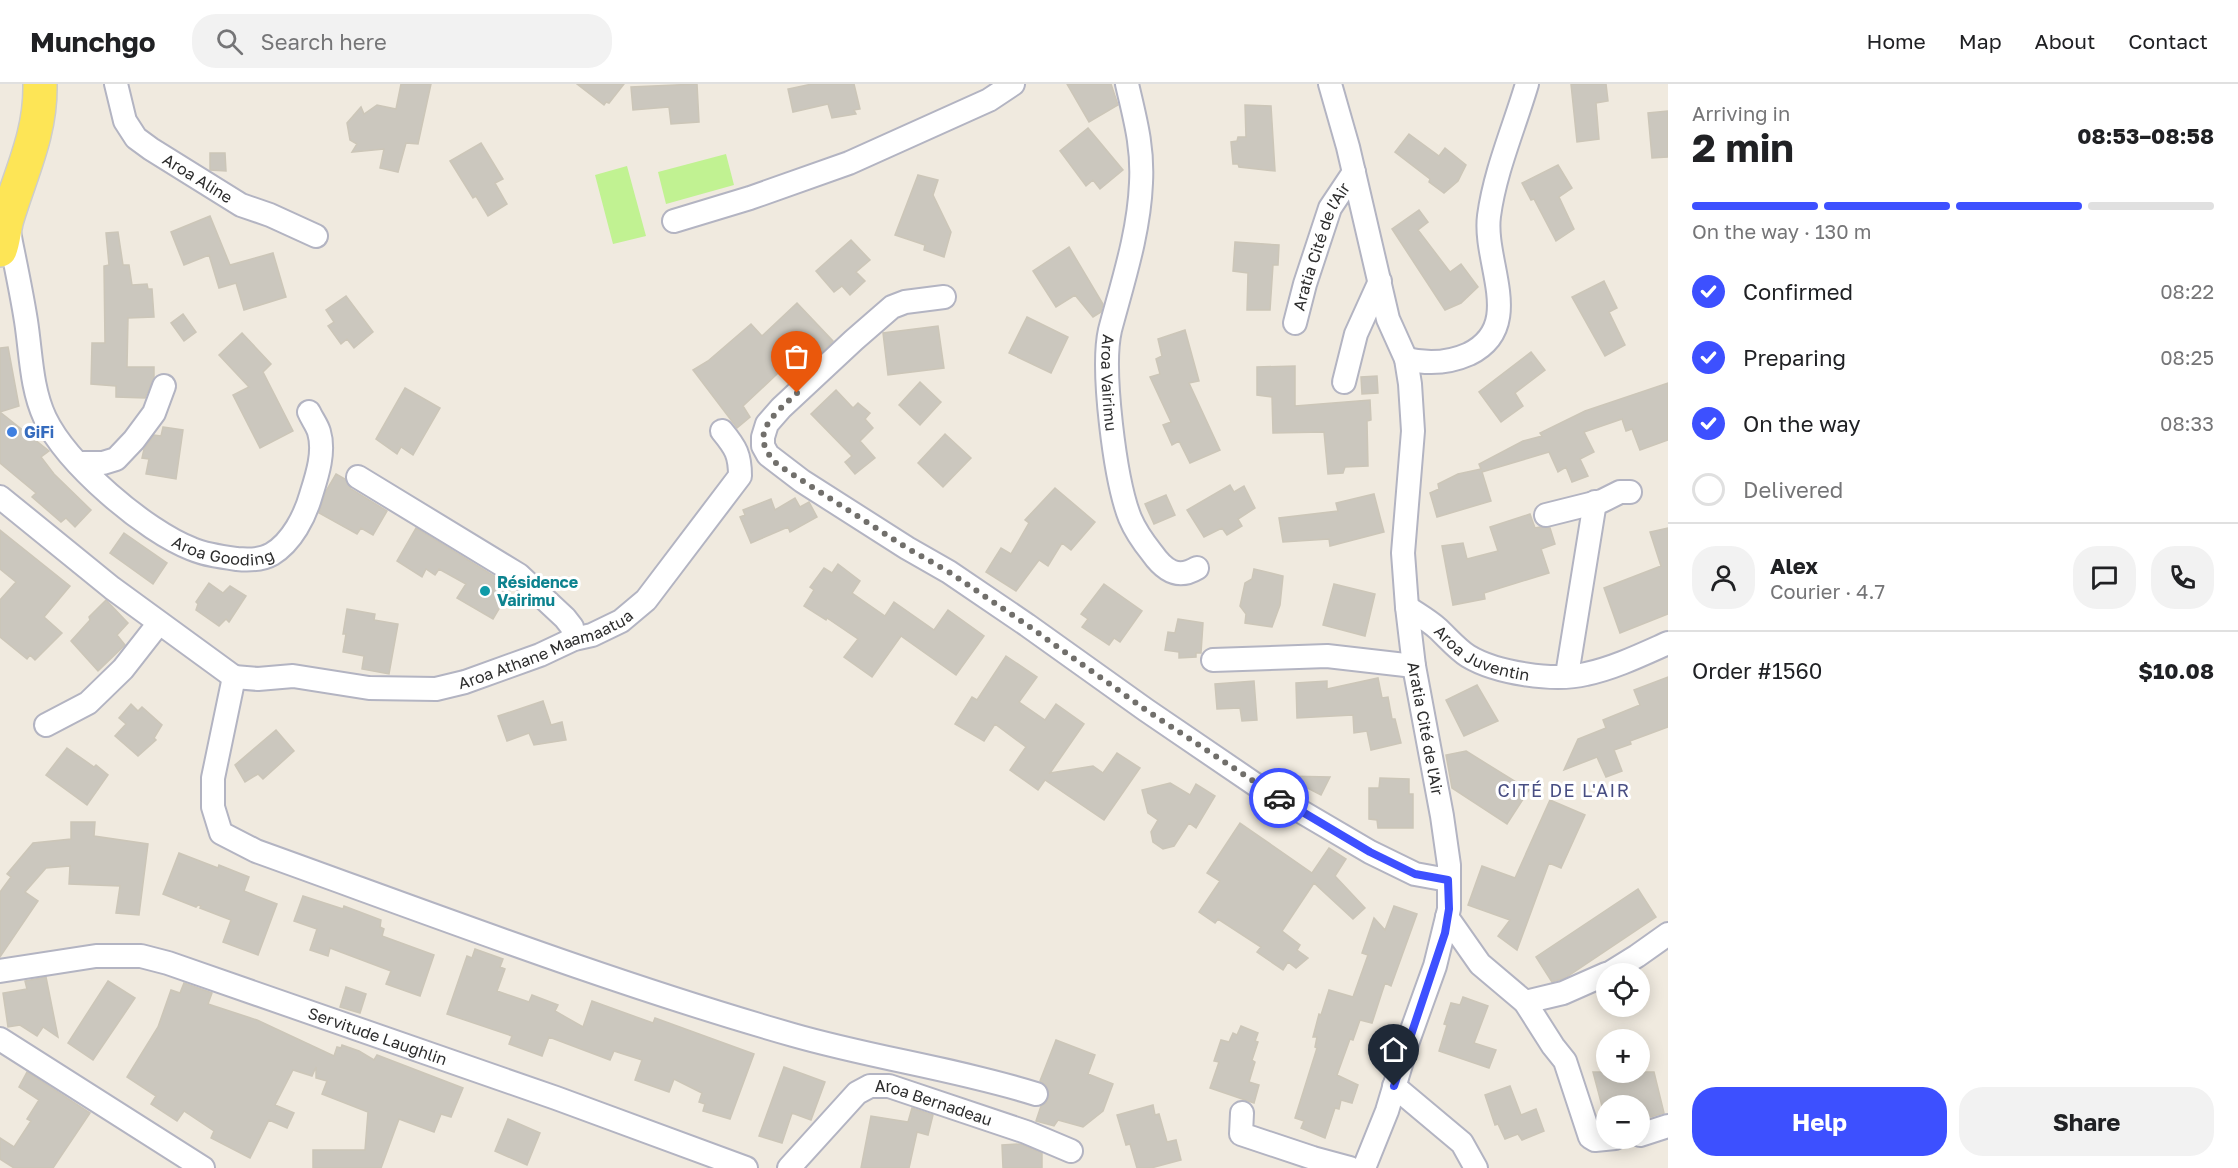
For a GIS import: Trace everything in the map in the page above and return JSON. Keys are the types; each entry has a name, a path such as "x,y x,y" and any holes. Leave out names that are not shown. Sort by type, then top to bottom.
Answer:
{"main road":[{"path":"4,235 36,130 41,103 40,84"}],"street":[{"name":"Aroa Aline","path":"116,84 125,121 136,138 241,205 270,214 316,236"},
{"path":"674,220 750,198 849,163 989,100 1013,84"},
{"name":"Aroa Vairimu","path":"1127,84 1142,147 1139,218 1107,345 1108,384 1118,465 1131,519 1162,567 1176,573 1190,572 1197,568"},
{"name":"Aratia Cité de l'Air","path":"1330,84 1354,172 1389,319 1406,359 1413,408 1403,554 1407,607 1414,666 1448,846 1448,917 1435,966 1408,1041 1387,1111 1364,1168"},
{"path":"1406,359 1420,363 1454,360 1481,347 1495,330 1500,315 1488,235 1489,218 1500,168 1527,84"},
{"name":"Aratia Cité de l'Air","path":"1295,324 1305,284 1330,207 1354,172"},
{"name":"Aroa Gooding","path":"4,235 26,320 36,392 46,419 78,463 102,488 162,532 192,549 222,557 250,560 272,554 287,540 306,512 321,456 320,433 309,412"},
{"path":"1344,382 1356,334 1380,281"},
{"path":"944,297 905,302 892,308 854,340 767,424 763,446 768,455 802,481 949,572 1256,785 1370,852 1415,874 1448,880"},
{"path":"78,463 103,463 116,459 154,413 164,386"},
{"name":"Aroa Athane Maamaatua","path":"234,677 258,679 293,676 369,688 436,689 500,670 574,639 592,635 621,621 646,600 740,476 740,459 734,446 722,431"},
{"path":"358,477 519,575 565,618 572,627 574,639"},
{"path":"1546,515 1595,502 1620,492 1630,492"},
{"path":"0,497 112,588 234,677 213,778 213,807 221,833 256,851 510,943 663,995 795,1035 1007,1084 1036,1094"},
{"path":"1567,675 1595,502"},
{"name":"Aroa Juventin","path":"1407,607 1436,627 1467,655 1483,664 1513,673 1541,676 1582,675 1628,661 1668,643"},
{"path":"46,725 88,703 123,669 159,623"},
{"path":"1214,660 1327,656 1414,666"},
{"path":"1448,917 1480,964 1525,1002 1565,1061 1590,1137 1596,1140"},
{"path":"1625,963 1668,934"},
{"name":"Servitude Laughlin","path":"0,971 96,956 150,958 204,974 346,1024 746,1168"},
{"path":"1525,1002 1563,993 1596,979"},
{"path":"0,1039 202,1168"},
{"name":"Aroa Bernadeau","path":"789,1168 857,1093 870,1086 889,1086 1026,1132 1071,1151"},
{"path":"1394,1086 1462,1143 1476,1168"},
{"path":"1242,1113 1241,1134 1350,1168"},
{"path":"1650,1131 1668,1126"}],"green space":[{"path":"726,154 734,185 666,204 658,172"},
{"path":"627,166 646,236 613,244 595,175"}],"building":[{"path":"401,84 431,84 418,144 406,143 398,172 380,168 384,149 352,152 357,144 350,140 347,123 361,107 364,114 377,105 396,109"},
{"path":"577,84 624,84 609,103 606,102 604,105"},
{"path":"697,84 699,122 671,124 669,107 633,110 631,87"},
{"path":"812,84 854,84 860,109 854,110 856,114 832,118 828,104 793,112 788,89"},
{"path":"1067,84 1111,84 1118,105 1089,122"},
{"path":"1571,84 1606,84 1608,101 1596,103 1599,139 1577,142"},
{"path":"1245,105 1271,106 1275,171 1239,167 1238,164 1233,164 1231,142 1237,141 1238,137 1246,137"},
{"path":"1668,111 1668,157 1652,158 1648,113"},
{"path":"1088,128 1123,170 1100,189 1093,180 1086,186 1060,151"},
{"path":"1409,134 1439,156 1445,148 1466,165 1458,181 1444,193 1395,152"},
{"path":"481,143 503,179 495,183 507,204 488,216 476,196 473,198 450,161"},
{"path":"210,153 225,153 226,171 210,170"},
{"path":"1558,165 1572,188 1559,197 1574,229 1556,241 1534,199 1531,200 1522,183"},
{"path":"918,175 938,180 933,195 951,232 944,257 924,250 925,245 895,235"},
{"path":"1419,210 1428,222 1418,230 1450,272 1461,264 1478,287 1461,303 1445,310 1392,229"},
{"path":"210,216 230,265 273,253 286,297 244,310 236,283 219,288 209,255 184,265 171,232"},
{"path":"118,232 123,265 129,265 132,285 147,284 148,289 152,289 154,317 128,318 127,367 154,367 154,377 145,398 116,397 116,386 91,384 92,343 105,343 104,266 109,265 106,233"},
{"path":"851,240 870,260 856,272 865,281 850,295 842,286 834,292 816,271"},
{"path":"1235,242 1279,245 1278,265 1273,265 1270,310 1247,310 1248,273 1233,271"},
{"path":"1069,247 1103,304 1101,312 1093,317 1075,295 1056,307 1033,271"},
{"path":"1604,281 1617,308 1609,312 1625,345 1605,356 1572,297"},
{"path":"346,296 373,332 354,348 347,339 341,344 328,326 334,322 326,310"},
{"path":"797,303 833,341 820,354 815,349 799,363 794,358 743,406 750,417 737,428 693,370 708,361 751,324 762,336"},
{"path":"183,314 196,332 184,341 171,323"},
{"path":"1027,317 1068,337 1051,373 1009,353"},
{"path":"938,326 944,368 888,375 883,333"},
{"path":"1185,330 1199,381 1189,383 1220,450 1190,463 1179,441 1172,445 1163,425 1171,422 1150,377 1160,374 1156,359 1162,356 1158,339"},
{"path":"242,333 271,364 263,372 293,431 260,448 233,395 249,387 219,355"},
{"path":"8,347 19,406 0,412 0,348"},
{"path":"1531,352 1545,370 1515,393 1523,406 1501,422 1479,392"},
{"path":"1295,366 1295,406 1370,400 1371,420 1367,421 1368,466 1345,467 1343,473 1328,474 1324,432 1273,433 1272,397 1257,395 1257,367"},
{"path":"1377,376 1378,393 1362,394 1361,377"},
{"path":"920,382 941,402 920,425 899,405"},
{"path":"1668,383 1668,440 1640,450 1632,429 1626,431 1622,419 1584,432 1594,452 1580,459 1588,476 1572,482 1566,467 1558,472 1549,452 1482,472 1491,501 1437,517 1430,493 1439,489 1438,484 1458,474 1481,469 1479,464 1523,441 1542,436 1540,433 1585,411"},
{"path":"405,388 440,408 413,455 401,447 397,454 376,439"},
{"path":"836,390 853,408 858,403 870,413 865,419 873,428 860,441 875,458 855,474 845,462 852,456 811,414"},
{"path":"0,412 49,451 41,457 54,474 91,510 75,527 66,518 61,522 32,497 36,493 0,463"},
{"path":"163,427 183,430 176,479 146,474 149,459 142,458 144,449 154,435 161,436"},
{"path":"945,434 971,458 943,487 918,463"},
{"path":"336,474 345,479 351,489 387,511 373,535 361,528 357,534 319,513 326,491"},
{"path":"1230,485 1234,492 1244,486 1255,508 1238,519 1242,526 1227,535 1222,528 1204,537 1187,510"},
{"path":"1055,488 1095,522 1071,550 1062,543 1048,566 1039,560 1016,591 986,572 1001,548 1011,554 1029,523 1025,520"},
{"path":"1374,494 1384,532 1330,546 1329,539 1283,542 1279,518 1338,511 1336,503"},
{"path":"1166,495 1175,515 1154,524 1145,504"},
{"path":"795,498 800,507 809,502 817,517 790,532 788,527 751,543 740,517 745,515 743,510 771,499 775,510"},
{"path":"1530,514 1535,528 1550,528 1555,544 1541,549 1549,573 1484,593 1485,599 1453,605 1442,546 1463,543 1467,559 1498,551 1490,527"},
{"path":"416,528 512,587 493,619 457,598 466,584 439,569 435,575 426,569 422,577 397,561"},
{"path":"1668,528 1668,614 1620,633 1604,588 1661,566 1650,532"},
{"path":"0,530 70,586 44,617 62,633 35,660 30,655 27,659 0,637 0,600 16,582 0,569"},
{"path":"124,533 167,563 153,584 110,553"},
{"path":"838,564 860,581 852,593 885,616 894,602 934,630 948,610 984,636 956,675 901,636 872,677 844,657 858,639 804,606 814,590 810,587 824,568 832,573"},
{"path":"1254,569 1283,576 1280,605 1272,627 1245,623 1246,614 1240,606 1245,583 1252,579"},
{"path":"209,583 223,593 230,586 246,596 229,622 226,619 219,626 196,610 198,604 196,602"},
{"path":"1104,584 1142,611 1120,642 1114,638 1109,645 1082,627 1088,619 1081,614"},
{"path":"1334,584 1375,594 1365,636 1323,625"},
{"path":"106,600 128,623 117,635 125,645 98,671 71,641 90,620 89,617"},
{"path":"347,609 375,614 374,620 398,624 389,674 362,669 364,656 343,652"},
{"path":"1178,619 1203,623 1201,653 1196,653 1196,657 1179,658 1179,652 1165,650 1168,632 1175,633"},
{"path":"1006,656 1037,677 1019,702 1045,720 1056,704 1084,724 1050,773 1093,766 1103,773 1117,753 1140,768 1104,820 1045,780 1038,790 1010,770 1026,747 995,724 984,741 955,724 972,697 977,700"},
{"path":"1668,677 1668,727 1630,741 1631,744 1614,750 1622,771 1606,777 1597,757 1564,770 1578,739 1606,728 1603,720 1640,705 1634,690"},
{"path":"1378,678 1382,698 1388,697 1392,719 1395,719 1401,743 1371,750 1367,731 1354,733 1353,715 1297,718 1296,683 1327,681 1327,689"},
{"path":"1254,681 1257,720 1242,721 1240,708 1217,709 1215,684"},
{"path":"1477,685 1498,721 1464,736 1446,700"},
{"path":"543,701 551,725 562,722 566,740 534,745 529,733 507,741 498,716"},
{"path":"131,704 138,711 142,707 162,725 154,738 156,740 138,756 115,736 126,724 119,718"},
{"path":"276,730 294,751 263,779 258,774 245,782 235,765"},
{"path":"67,748 108,775 87,805 46,775"},
{"path":"1466,751 1529,790 1507,824 1452,788 1446,755"},
{"path":"1284,776 1330,777 1321,795"},
{"path":"1380,778 1409,779 1409,794 1413,794 1413,828 1378,828 1377,820 1369,819 1369,788 1379,788"},
{"path":"1170,783 1190,795 1196,784 1215,796 1196,828 1189,823 1174,846 1163,849 1153,842 1151,832 1158,820 1148,813 1142,790"},
{"path":"1550,800 1585,815 1561,868 1549,863 1517,950 1498,936 1510,920 1468,905 1482,866 1515,878"},
{"path":"71,822 95,822 94,836 148,844 139,915 116,913 120,886 69,884 70,866 46,868 25,892 38,901 0,957 0,892 11,877 7,874 33,843 71,839"},
{"path":"1240,823 1312,873 1329,848 1346,859 1335,876 1365,908 1353,919 1314,883 1282,931 1300,945 1297,950 1308,958 1296,968 1288,962 1283,970 1257,952 1261,947 1218,919 1215,923 1199,912 1220,881 1207,873"},
{"path":"179,853 249,877 244,891 277,904 258,955 223,942 231,920 200,908 201,906 196,907 163,894"},
{"path":"1638,889 1656,917 1565,978 1552,982 1536,957"},
{"path":"303,896 343,909 344,906 381,920 380,927 384,929 382,936 434,955 420,996 386,984 391,971 330,948 328,956 310,950 317,929 294,921"},
{"path":"1394,906 1417,914 1391,986 1385,983 1372,1023 1360,1020 1353,1040 1350,1039 1337,1075 1358,1085 1352,1103 1341,1100 1339,1109 1335,1108 1325,1138 1301,1128 1304,1121 1295,1118 1317,1048 1315,1047 1317,1037 1313,1037 1319,1014 1321,1015 1329,990 1353,997 1368,955 1362,953 1374,918 1385,930"},
{"path":"475,949 503,959 500,967 505,969 497,991 529,1002 532,995 558,1005 555,1011 583,1027 592,1001 653,1023 655,1018 754,1054 730,1119 703,1111 705,1104 699,1102 702,1093 674,1079 669,1092 635,1080 642,1060 614,1051 610,1060 549,1037 542,1056 509,1044 512,1036 447,1014 467,956 472,958"},
{"path":"46,977 58,1037 43,1027 37,1036 20,1025 8,1027 3,993 27,989 25,981"},
{"path":"108,981 135,998 93,1060 68,1043"},
{"path":"184,983 212,993 208,1004 257,1020 334,1056 337,1047 341,1048 342,1045 374,1060 377,1055 463,1088 451,1117 441,1114 434,1132 399,1119 381,1168 313,1168 313,1150 365,1150 368,1112 322,1094 327,1081 316,1078 316,1067 312,1076 293,1070 275,1105 294,1113 287,1128 269,1120 250,1158 211,1138 214,1131 184,1111 177,1121 151,1104 156,1096 127,1077 158,1027 171,990 180,993"},
{"path":"346,987 366,994 360,1013 340,1007"},
{"path":"1463,997 1488,1006 1474,1043 1496,1050 1489,1068 1439,1051 1451,1003 1460,1005"},
{"path":"1241,1026 1258,1033 1255,1041 1258,1042 1252,1060 1255,1062 1249,1082 1259,1085 1254,1103 1210,1088 1219,1062 1214,1061 1221,1040 1229,1042 1233,1033 1237,1035"},
{"path":"1056,1040 1095,1055 1088,1074 1113,1084 1103,1111 1083,1127 1058,1120 1054,1126 1036,1121 1041,1106 1049,1097 1046,1085 1040,1081"},
{"path":"784,1067 825,1082 811,1120 792,1113 782,1143 759,1136"},
{"path":"27,1072 90,1113 53,1168 14,1168 0,1159 0,1138 14,1147 31,1121 27,1119 39,1100 19,1087"},
{"path":"1593,1072 1596,1072 1596,1083 1650,1083 1650,1072 1654,1072 1664,1113 1650,1117 1650,1095 1599,1095"},
{"path":"1510,1086 1521,1115 1536,1109 1544,1131 1522,1140 1518,1134 1505,1139 1498,1124 1495,1125 1485,1095"},
{"path":"1153,1105 1155,1115 1159,1114 1167,1142 1176,1140 1181,1160 1151,1168 1137,1168 1130,1144 1126,1145 1117,1115"},
{"path":"912,1108 933,1115 928,1135 917,1132 909,1168 861,1168 871,1116 908,1122"},
{"path":"508,1119 540,1133 527,1165 495,1151"},
{"path":"1020,1144 1042,1153 1042,1168 1003,1168 1002,1145"}],"way so far":[{"path":"797,393 767,424 763,437 763,446 778,465 907,548 949,572 1146,710 1256,785 1279,798"}],"place":[{"name":"GiFi","path":"12,432"},
{"name":"Résidence Vairimu","path":"485,591"}],"district":[{"name":"CITÉ DE L'AIR","path":"1564,791"}],"route":[{"path":"1279,798 1370,852 1415,874 1448,880 1449,909 1445,933 1394,1086"}]}
